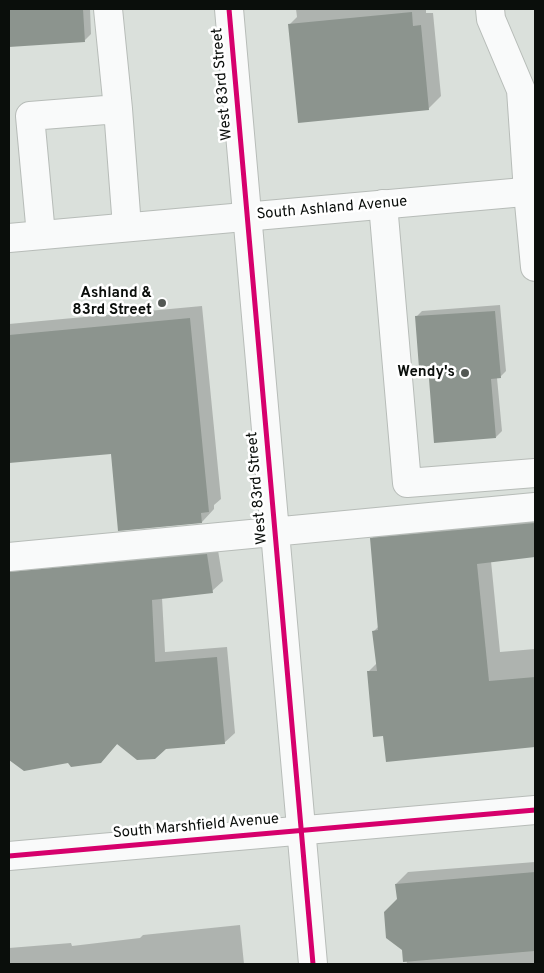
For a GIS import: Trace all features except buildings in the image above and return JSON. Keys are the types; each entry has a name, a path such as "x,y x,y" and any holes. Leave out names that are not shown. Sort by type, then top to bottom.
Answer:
{"street":[{"path":"108,9 127,227"},
{"name":"West 83rd Street","path":"229,9 313,964"},
{"path":"490,9 491,19 521,90 531,192 535,267"},
{"path":"40,235 30,116 118,109"},
{"name":"South Ashland Avenue","path":"9,238 531,192"},
{"path":"383,204 407,483 535,473"},
{"path":"9,558 535,507"},
{"name":"South Marshfield Avenue","path":"9,856 535,810"}],"cycle path":[{"path":"229,9 313,964"},
{"path":"9,856 535,810"}],"place":[{"name":"Ashland & 83rd Street","path":"162,303"},
{"name":"Wendy's","path":"465,373"}]}
